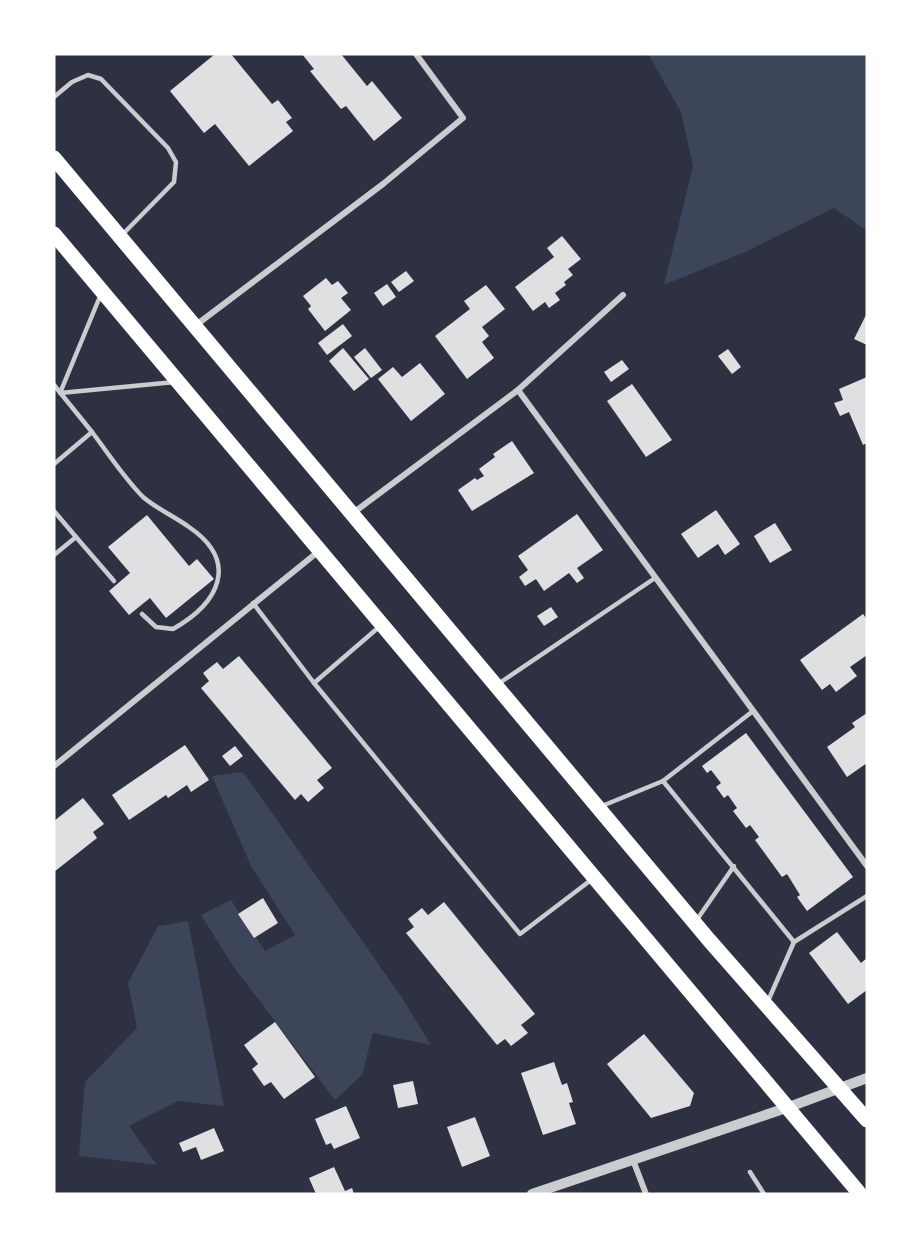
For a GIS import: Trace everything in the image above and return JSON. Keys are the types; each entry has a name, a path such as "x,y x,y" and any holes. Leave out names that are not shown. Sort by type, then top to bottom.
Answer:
{"main road":[{"path":"54,158 598,808 867,1120"},
{"path":"54,234 860,1194"}],"street":[{"path":"195,326 383,184 463,118 417,54"},
{"path":"353,514 518,390 623,295"},
{"path":"518,390 867,866"},
{"path":"54,766 319,551"},
{"path":"532,1194 789,1107 867,1078"},
{"path":"633,1160 646,1194"}],"lane":[{"path":"54,98 72,82 87,75 101,79 168,148 176,162 174,182 120,237"},
{"path":"60,393 103,292"},
{"path":"60,393 178,381"},
{"path":"54,385 143,496 191,528 209,546 217,561 221,573 219,584 211,596 181,625 174,629 156,627 142,614"},
{"path":"54,464 92,432"},
{"path":"54,512 114,581"},
{"path":"54,555 76,537"},
{"path":"496,685 655,578"},
{"path":"253,603 314,683 520,934 594,879"},
{"path":"314,683 381,625"},
{"path":"598,808 663,782 753,711"},
{"path":"663,782 794,942"},
{"path":"695,922 734,866"},
{"path":"766,1005 794,942 867,896"},
{"path":"750,1172 765,1194"}],"shaded area":[{"path":"648,54 867,54 867,231 834,208 745,252 664,285 693,166 681,112"},
{"path":"243,772 403,999 431,1045 373,1033 362,1075 335,1100 233,966 201,915 231,900 265,951 295,935 251,866 212,776"},
{"path":"188,921 224,1106 178,1101 129,1126 157,1165 79,1156 85,1082 137,1028 128,983 158,926"}],"building":[{"path":"215,54 231,54 272,104 278,100 292,118 286,122 293,131 249,166 215,124 204,133 170,91"},
{"path":"302,54 341,54 367,86 372,81 402,118 374,141 346,106 341,109 310,71 314,69"},
{"path":"562,236 581,259 568,269 573,275 564,282 566,285 555,293 560,300 549,308 545,302 533,311 515,287 554,257 547,248"},
{"path":"406,271 414,281 399,292 391,282"},
{"path":"326,278 332,285 338,281 348,293 341,298 351,310 325,331 308,309 311,306 303,296"},
{"path":"387,284 396,297 383,306 374,293"},
{"path":"486,285 505,309 482,327 489,336 482,342 494,358 467,379 435,336 470,309 464,301"},
{"path":"867,313 867,345 854,339"},
{"path":"343,324 352,336 327,355 318,343"},
{"path":"343,348 369,379 354,391 329,361"},
{"path":"365,348 382,370 371,378 354,357"},
{"path":"728,349 741,367 732,374 718,356"},
{"path":"622,360 629,369 611,382 604,372"},
{"path":"420,363 445,394 411,421 378,379 393,367 402,377"},
{"path":"867,377 867,443 863,445 849,412 840,416 834,403 843,400 839,389"},
{"path":"632,384 672,440 646,457 607,401"},
{"path":"512,441 534,473 472,511 458,490 475,478 477,480 484,476 479,469 495,457 493,454"},
{"path":"716,510 740,544 725,555 718,544 698,558 681,534"},
{"path":"577,514 603,550 577,568 584,578 577,583 569,573 544,591 536,579 525,586 519,577 528,570 518,556"},
{"path":"147,515 189,566 197,559 214,579 166,618 150,598 129,615 109,591 130,573 108,547"},
{"path":"775,523 792,550 770,563 754,536"},
{"path":"551,607 558,617 544,626 537,616"},
{"path":"863,614 867,619 867,655 850,667 857,676 836,692 830,684 822,690 800,660"},
{"path":"239,656 332,768 317,780 324,788 308,802 301,794 295,800 201,688 209,681 203,673 217,662 223,669"},
{"path":"867,713 867,763 847,777 827,747 855,727 852,723"},
{"path":"746,733 853,877 807,911 797,897 800,895 787,874 782,877 755,840 759,837 750,825 746,828 733,811 737,808 728,795 724,798 716,787 721,783 711,770 707,773 702,766"},
{"path":"185,745 209,780 191,792 187,785 168,798 166,795 129,820 112,795"},
{"path":"235,746 243,756 230,766 222,756"},
{"path":"83,798 104,824 93,832 97,838 54,872 54,821"},
{"path":"263,898 278,923 254,938 238,914"},
{"path":"444,902 535,1014 521,1025 528,1033 511,1046 505,1039 497,1045 406,933 414,927 408,919 422,908 428,915"},
{"path":"837,932 861,963 867,958 867,990 848,1004 809,953"},
{"path":"275,1022 315,1077 284,1099 271,1082 264,1086 252,1069 258,1064 244,1045"},
{"path":"644,1034 694,1093 690,1106 651,1118 607,1064"},
{"path":"554,1062 562,1085 567,1083 573,1102 569,1103 576,1124 543,1135 521,1073"},
{"path":"413,1081 418,1104 398,1108 393,1085"},
{"path":"346,1106 360,1138 334,1149 331,1143 326,1145 315,1119"},
{"path":"475,1117 490,1156 462,1167 447,1127"},
{"path":"214,1128 224,1151 201,1160 196,1147 183,1152 179,1143"},
{"path":"334,1167 345,1191 352,1188 354,1194 316,1194 309,1178"}]}
